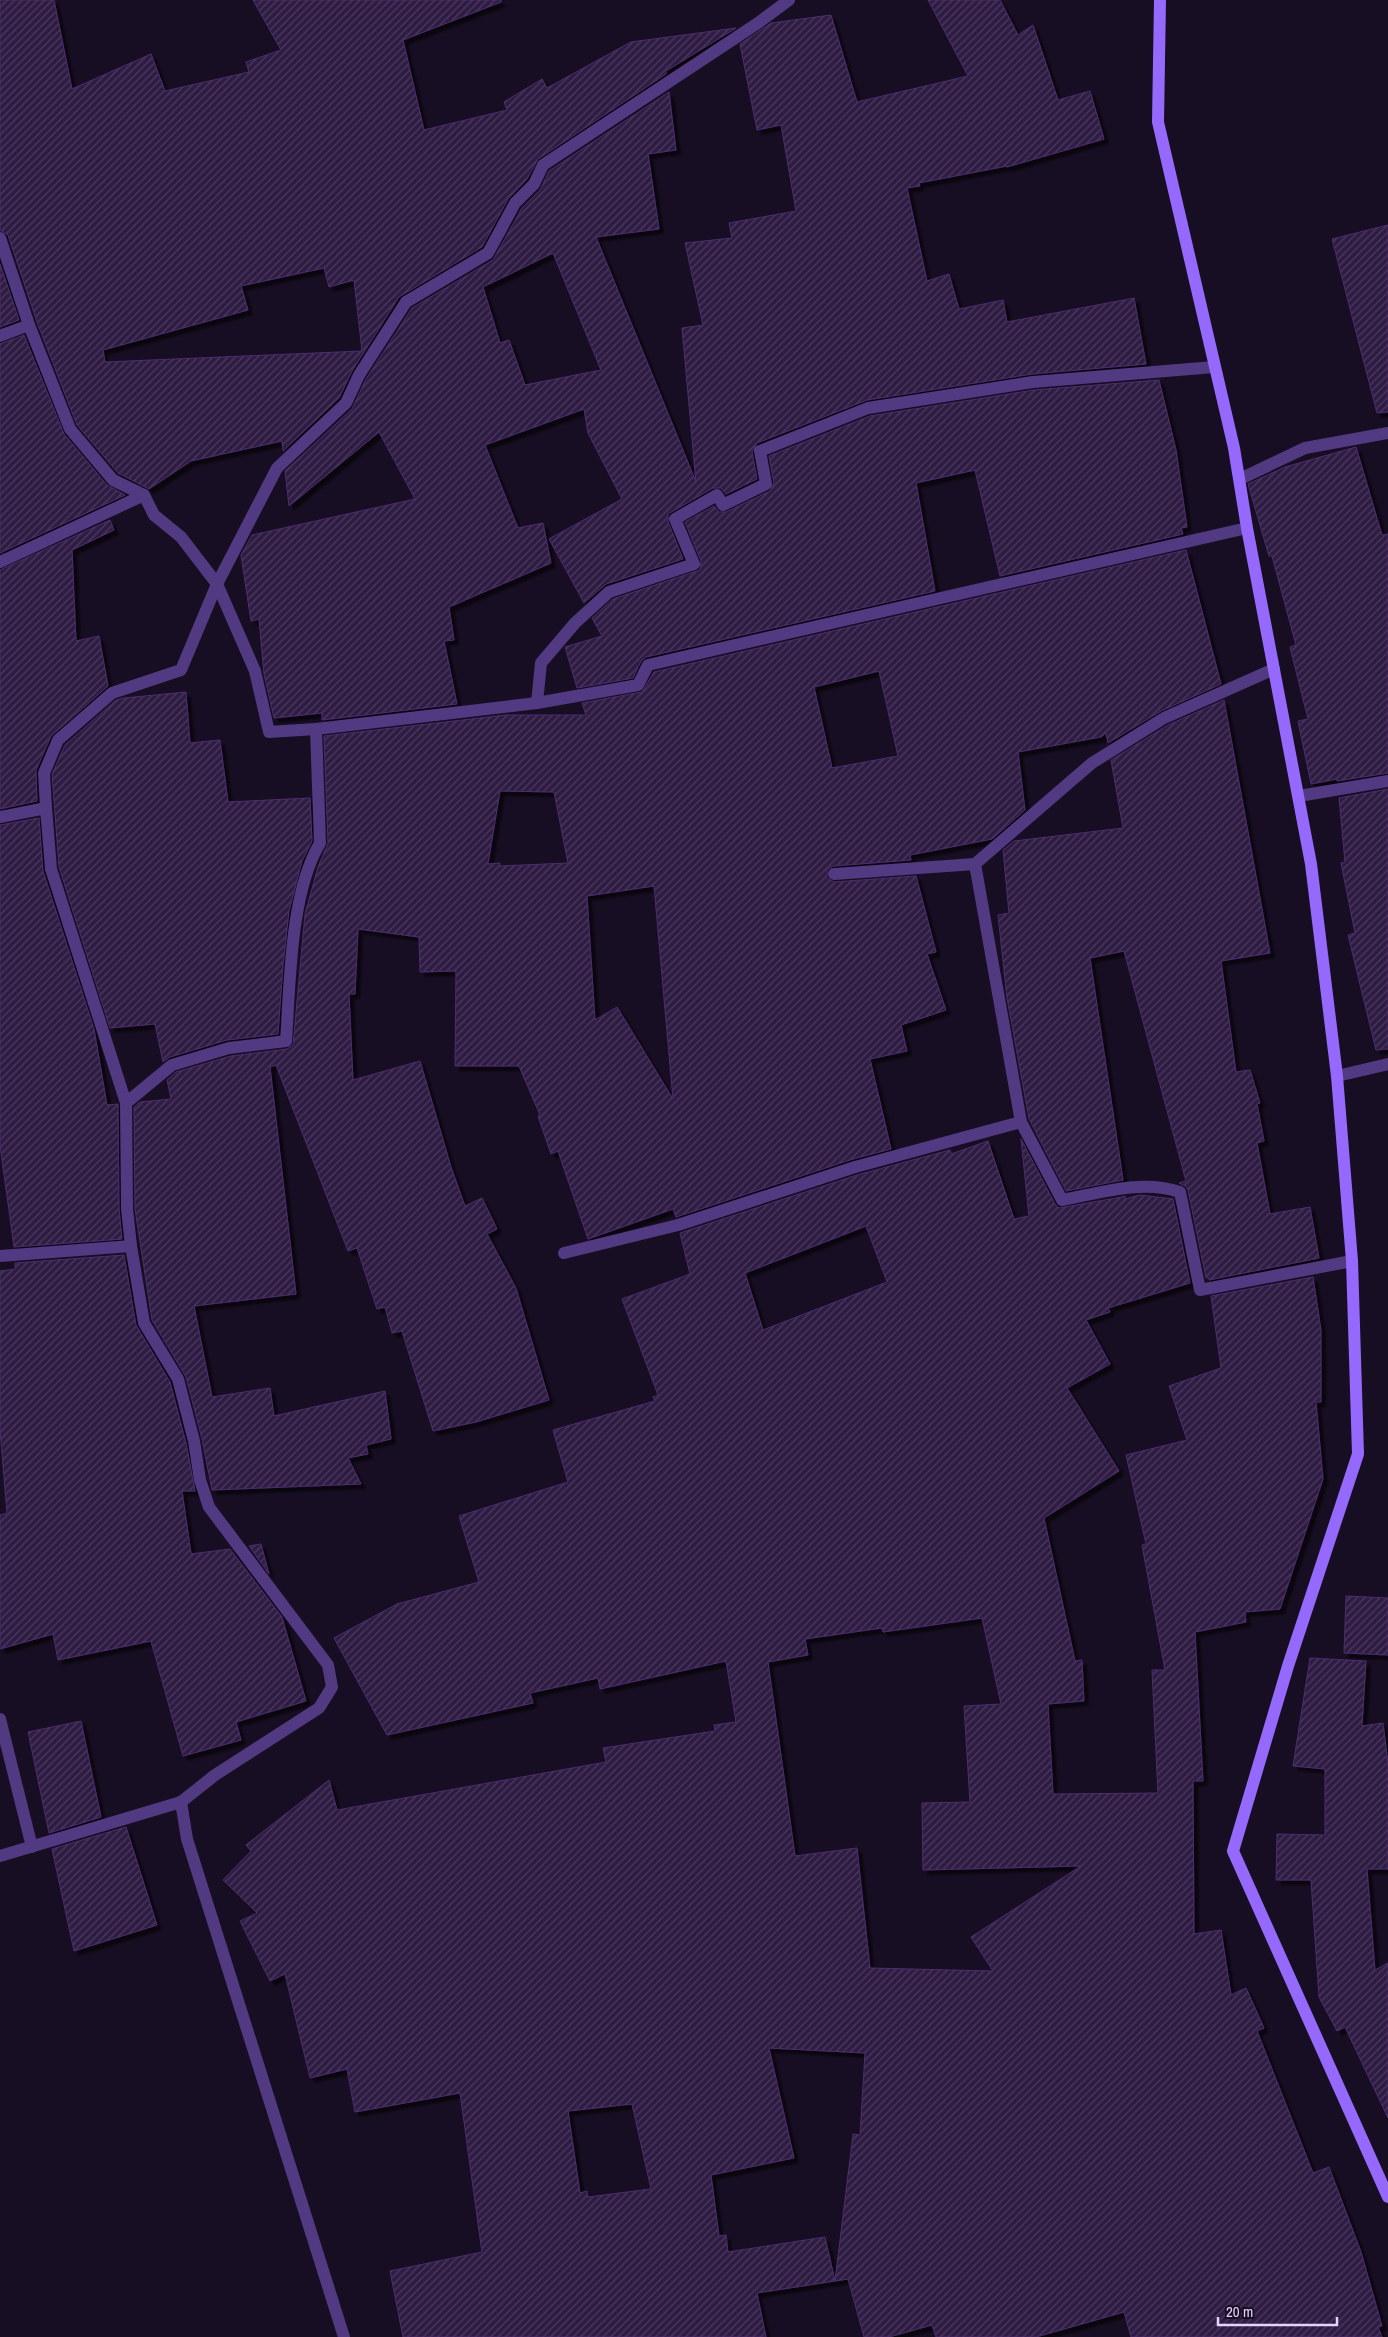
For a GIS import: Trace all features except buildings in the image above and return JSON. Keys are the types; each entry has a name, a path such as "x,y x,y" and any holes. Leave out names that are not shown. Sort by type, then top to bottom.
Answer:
{"main road":[{"path":"1160,0 1158,122 1240,479 1247,528 1311,864 1337,1076 1352,1261 1358,1454 1288,1666 1233,1851 1388,2197"}],"street":[{"path":"0,1856 182,1802 215,1775 319,1708 332,1687 328,1665 209,1507 200,1480 194,1441 178,1379 144,1323 131,1246 127,1209 126,1102 51,869 44,773 58,740 112,693 181,670 217,584 277,468 346,403 359,375 406,302 488,254 515,203 534,184 543,165 758,23 789,0"},
{"path":"0,238 29,325 70,429 113,480 144,495 154,515 181,537 217,584 255,671 268,732 316,729 536,703 638,685 648,665 1247,528"},
{"path":"0,336 29,325"},
{"path":"536,703 541,663 575,623 609,592 694,564 675,519 717,495 722,505 766,484 760,451 868,408 1033,382 1214,367"},
{"path":"1240,479 1306,448 1388,433"},
{"path":"0,562 144,495"},
{"path":"834,874 975,864 1092,763 1164,718 1274,669"},
{"path":"126,1102 172,1065 229,1048 286,1041 294,928 311,858 320,843 316,729"},
{"path":"1299,796 1388,782"},
{"path":"0,817 46,808"},
{"path":"975,864 1021,1122 1062,1200 1149,1185 1180,1192 1200,1290 1352,1261"},
{"path":"1337,1076 1388,1064"},
{"path":"564,1254 678,1225 855,1167 1021,1122"},
{"path":"0,1256 131,1246"},
{"path":"0,1719 32,1847"},
{"path":"182,1802 187,1839 344,2337"}]}
